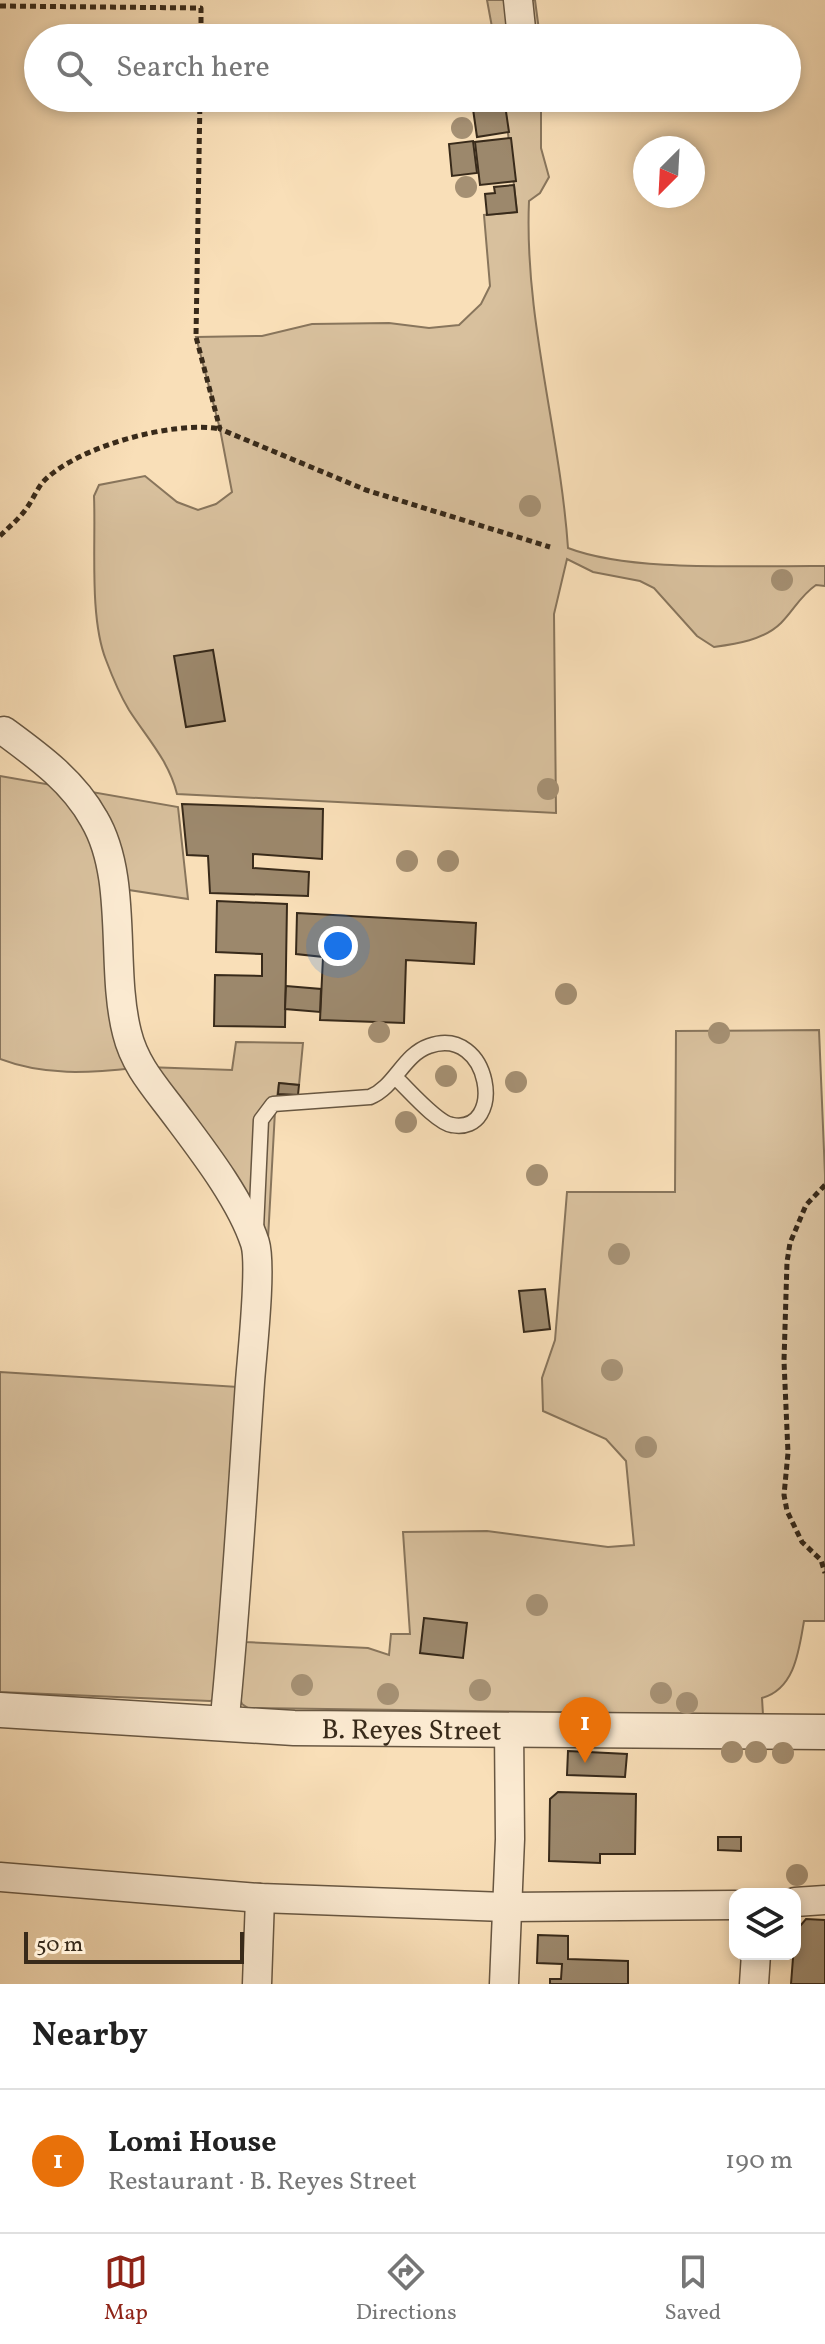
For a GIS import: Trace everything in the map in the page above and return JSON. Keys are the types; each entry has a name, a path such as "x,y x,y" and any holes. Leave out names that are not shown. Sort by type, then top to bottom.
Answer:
{"street":[{"path":"518,0 521,24"},
{"path":"2,729 46,762 73,789 95,819 113,889 118,975 126,1031 134,1056 225,1186 256,1245 241,1543 224,1726"},
{"name":"B. Reyes Street","path":"0,1710 224,1726 825,1732"},
{"path":"504,1984 510,1839 509,1728"},
{"path":"0,1877 260,1898 505,1907 729,1905"},
{"path":"257,1984 260,1898"},
{"path":"801,1902 825,1900"},
{"path":"754,1984 756,1960"}],"lane":[{"path":"256,1245 261,1120 273,1104 370,1097 383,1092 419,1051 431,1045 448,1044 466,1051 479,1063 487,1098 480,1113 468,1124 452,1125 438,1119 396,1078"}],"path":[{"path":"0,6 201,8 201,24"},
{"path":"200,112 196,337 220,429"},
{"path":"0,536 26,509 43,483 68,462 109,444 199,424 220,429 366,490 550,547"},
{"path":"825,1185 806,1205 790,1243 784,1361 788,1453 784,1495 787,1511 802,1542 821,1560 825,1573"}],"shaded area":[{"path":"487,0 535,0 538,24 491,24"},
{"path":"506,112 541,112 541,148 549,177 540,193 529,201 529,245 537,332 558,461 568,548 595,556 659,564 825,566 825,586 816,585 810,589 781,623 766,634 740,643 714,647 697,636 654,588 640,581 593,572 567,559 554,614 556,813 177,794 163,760 122,698 101,643 94,580 94,496 99,485 145,476 177,502 198,510 216,504 232,492 220,429 196,337 262,336 312,324 389,323 429,328 459,325 481,304 490,286 484,215 517,212"},
{"path":"0,776 178,807 188,899 122,889 126,975 146,1067 232,1070 236,1042 303,1043 299,1085 279,1083 275,1111 246,1642 368,1648 389,1655 391,1634 410,1634 403,1532 487,1531 608,1547 634,1545 626,1461 606,1439 543,1411 542,1378 555,1340 567,1192 675,1192 676,1031 819,1030 825,1175 825,1621 804,1621 794,1667 782,1686 762,1698 763,1715 248,1708 242,1704 238,1693 210,1701 0,1692 0,1372 238,1387 245,1259 240,1234 217,1184 135,1068 50,1071 0,1059"}],"building":[{"path":"473,112 506,112 509,132 477,137"},
{"path":"511,138 516,181 480,185 475,142"},
{"path":"473,141 477,173 452,176 449,144"},
{"path":"514,185 517,212 487,215 485,194 495,193 494,187"},
{"path":"213,650 225,721 186,727 174,656"},
{"path":"182,804 323,809 322,859 253,854 253,868 309,872 308,896 210,893 208,856 187,855"},
{"path":"217,901 287,904 285,1027 214,1026 215,975 262,976 262,954 216,952"},
{"path":"297,913 476,923 474,964 406,960 404,1023 320,1020 323,957 296,954"},
{"path":"286,986 321,989 320,1012 285,1009"},
{"path":"279,1083 299,1085 298,1095 278,1094"},
{"path":"545,1289 550,1329 524,1332 519,1291"},
{"path":"424,1618 467,1623 463,1658 420,1653"},
{"path":"568,1751 627,1754 625,1777 567,1775"},
{"path":"558,1792 636,1794 635,1854 600,1854 600,1863 549,1861 550,1799"},
{"path":"718,1837 741,1837 741,1851 718,1850"},
{"path":"806,1919 825,1920 825,1984 791,1984 793,1960 801,1960 801,1925"},
{"path":"538,1935 568,1936 568,1959 628,1961 628,1984 550,1984 550,1979 561,1979 562,1964 537,1963"}],"place":[{"name":"Lomi House","path":"585,1763"}]}
